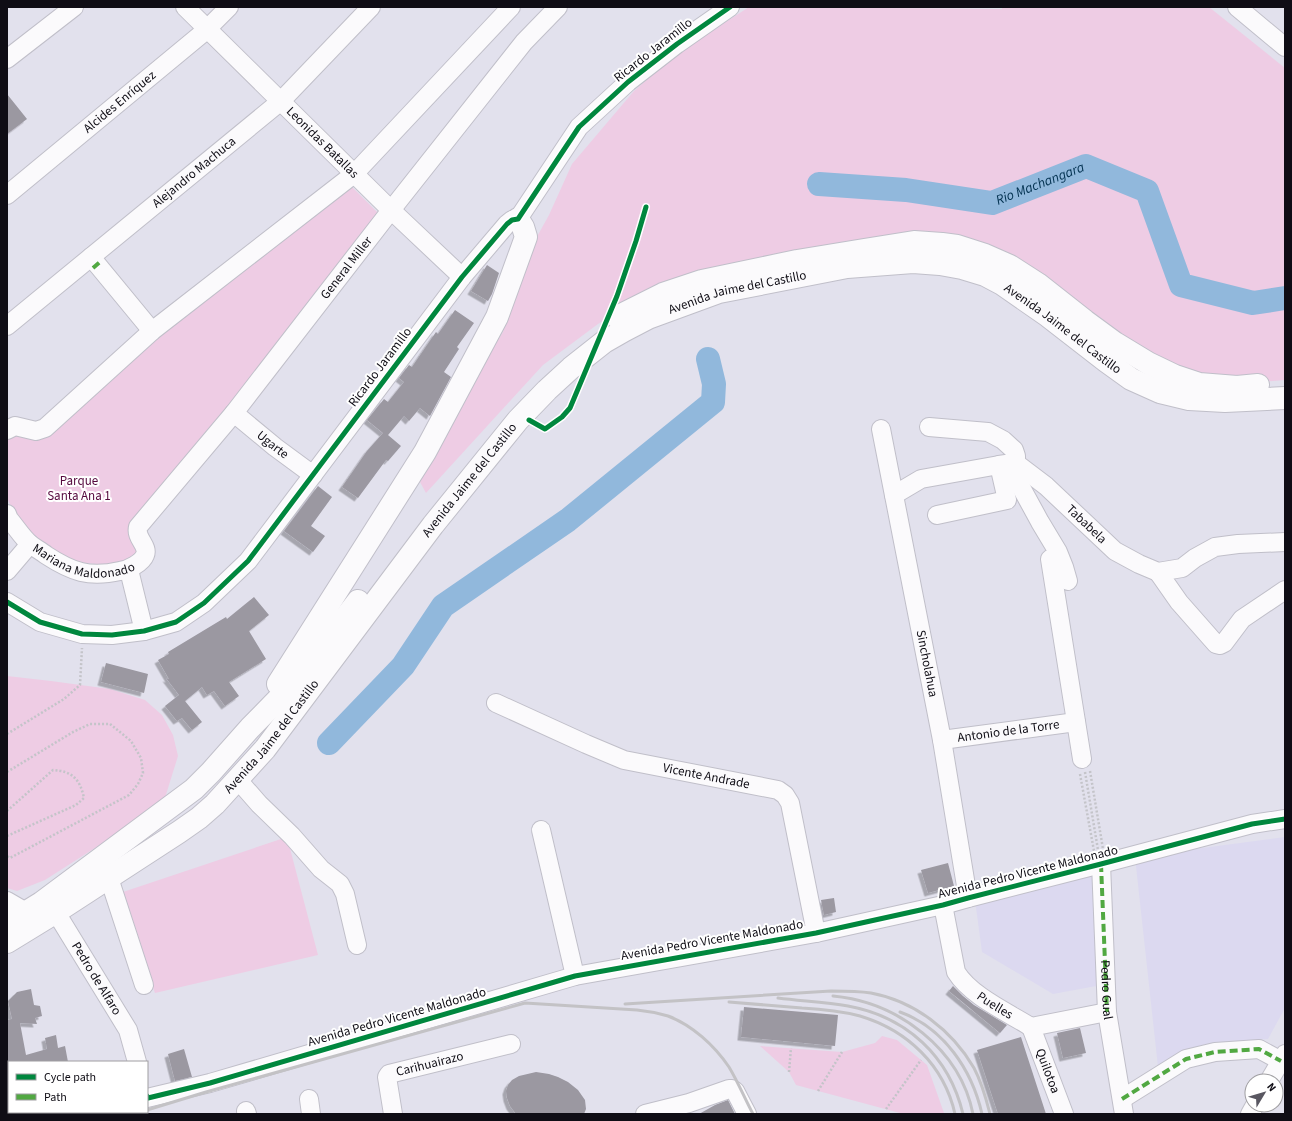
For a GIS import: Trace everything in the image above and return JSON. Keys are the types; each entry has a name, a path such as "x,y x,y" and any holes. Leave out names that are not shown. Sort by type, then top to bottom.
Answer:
{"main road":[{"path":"250,728 425,452 497,317 526,237 523,227 518,219"},
{"name":"Avenida Jaime del Castillo","path":"52,905 194,789 295,682 482,442 518,398 544,372 598,329 627,312 663,294 702,281 797,261 914,242 957,246 985,255 1010,266 1038,284 1115,343 1148,363 1174,376 1199,384 1237,387 1285,382"},
{"name":"Avenida Jaime del Castillo","path":"7,942 32,917 52,905 108,878 199,818 215,804 238,780 285,724 433,525 523,415 571,368 604,342 648,318 720,292 847,267 913,262 940,264 962,268 985,275 1002,284 1048,316 1131,379 1160,392 1189,399 1225,402 1285,398"},
{"name":"Avenida Jaime del Castillo","path":"7,924 32,917"}],"street":[{"path":"7,59 74,7"},
{"name":"Leonidas Batallas","path":"185,7 354,174 462,277"},
{"name":"Alcides Enríquez","path":"7,195 208,29 229,7"},
{"name":"Alejandro Machuca","path":"7,326 281,101 371,7"},
{"path":"7,430 15,426 36,431 45,428 152,331 354,174 511,7"},
{"name":"General Miller","path":"137,531 138,527 234,413 391,210 524,42 558,7"},
{"name":"Ricardo Jaramillo","path":"7,602 40,622 82,634 112,635 144,631 176,622 204,603 248,561 462,277 507,224 512,220 518,219 579,127 628,82 677,44 730,7"},
{"path":"1238,7 1285,47"},
{"path":"91,257 152,331"},
{"name":"Ugarte","path":"234,413 275,447 313,475"},
{"path":"929,427 988,432 1003,440 1014,450 1017,464 1016,478 1058,552 1068,581"},
{"name":"Sincholahua","path":"881,429 942,740 968,898"},
{"path":"894,495 921,479 999,465 1013,463 1017,464"},
{"name":"Tababela","path":"1017,464 1046,486 1115,551 1158,572"},
{"path":"937,515 1007,500 999,465"},
{"name":"Mariana Maldonado","path":"7,514 30,544 62,566 85,574 106,574 129,570 143,559 146,554 145,549 137,531"},
{"path":"1285,542 1238,544 1215,547 1195,558 1182,568 1158,572 1178,602 1216,644 1220,645 1224,643 1242,619 1285,590"},
{"path":"7,571 30,544"},
{"path":"1050,559 1084,766"},
{"path":"129,570 144,631"},
{"name":"Vicente Andrade","path":"496,703 624,760 778,790 786,795 790,803 816,933"},
{"name":"Antonio de la Torre","path":"942,740 1076,722"},
{"path":"238,780 259,804 292,836 321,869 340,884 345,894 357,946"},
{"name":"Avenida Pedro Vicente Maldonado","path":"148,1097 210,1083 575,976 816,933 943,905 1100,856 1252,824 1285,819"},
{"path":"541,830 575,976"},
{"name":"Pedro Gual","path":"1100,856 1107,1012 1123,1107"},
{"path":"108,878 144,985"},
{"path":"7,901 32,917"},
{"name":"Pedro de Alfaro","path":"52,905 128,1030 138,1061"},
{"name":"Puelles","path":"943,905 956,972 961,980 975,992 1031,1027"},
{"path":"1031,1027 1107,1012"},
{"name":"Quilotoa","path":"1031,1027 1064,1114"},
{"name":"Carihuairazo","path":"393,1114 387,1077 389,1074 511,1044"},
{"path":"1123,1107 1186,1059 1215,1052 1259,1049 1283,1057 1274,1073"},
{"path":"645,1114 689,1108 729,1089 735,1091 747,1114"}],"path":[{"path":"7,734 64,699 80,685 82,634"},
{"path":"7,772 73,732 90,724 110,724 131,741 141,758 143,773 138,784 129,795 10,858 7,856"},
{"path":"1084,766 1100,856"},
{"path":"1084,766 1100,856"},
{"path":"1084,766 1100,856"},
{"path":"7,811 53,770 63,770 73,776 82,786 84,798 76,805 7,836"},
{"path":"789,1072 791,1048"},
{"path":"818,1091 842,1052"},
{"path":"886,1109 921,1060"}],"shaded area":[{"path":"1285,837 1285,1008 1268,1039 1202,1045 1158,1067 1135,857"},
{"path":"1094,871 1107,984 1053,994 982,952 975,900"}],"green space":[{"path":"749,7 1002,9 1002,7 1209,7 1285,68 1285,380 1238,384 1176,374 994,250 624,308 598,324 543,365 426,493 420,482 469,385 503,332 508,311 529,251 549,215 572,164 634,91 675,55"},
{"name":"Parque Santa Ana 1","path":"348,183 380,215 249,382 202,436 129,531 140,560 116,566 86,563 66,558 42,544 21,527 7,498 7,438 13,431 40,436 163,333 220,290"},
{"path":"7,676 110,689 145,700 162,715 173,735 178,756 164,801 148,814 45,880 17,891 7,888"},
{"path":"287,837 318,955 155,993 120,893"},
{"path":"882,1036 897,1040 927,1065 944,1113 900,1113 796,1085 789,1072 760,1046 842,1052 875,1043"}],"building":[{"path":"7,94 27,119 7,134"},
{"path":"487,265 499,273 488,301 471,291"},
{"path":"455,310 474,323 457,347 459,349 444,372 451,377 430,416 420,408 409,421 404,416 388,435 401,446 388,461 386,460 358,498 342,487 367,451 383,433 367,420 384,399 388,402 404,382 399,378 409,365 412,367 436,332 438,334"},
{"path":"318,486 332,497 311,526 325,536 313,552 284,531"},
{"path":"254,597 269,615 249,631 266,659 229,682 239,696 225,706 214,691 207,695 202,687 185,701 202,722 192,730 182,718 177,721 165,706 179,695 166,678 169,679 158,660 169,654 168,652 226,617 227,619"},
{"path":"106,663 148,674 144,693 101,682"},
{"path":"948,863 954,886 928,893 921,870"},
{"path":"834,898 836,912 824,915 821,900"},
{"path":"953,986 974,1005 1007,1025 1000,1033 949,991"},
{"path":"31,989 34,1005 40,1006 42,1016 35,1018 37,1024 20,1023 26,1055 47,1049 45,1038 56,1035 58,1048 65,1046 68,1061 7,1062 7,1020 12,1019 8,1001 17,992"},
{"path":"744,1007 838,1015 835,1046 741,1037"},
{"path":"1080,1028 1086,1053 1063,1058 1057,1033"},
{"path":"1021,1037 1046,1114 998,1114 977,1050"},
{"path":"184,1049 192,1077 175,1081 168,1054"},
{"path":"536,1072 558,1077 568,1082 578,1090 585,1100 586,1109 584,1114 516,1114 510,1106 507,1098 506,1091 508,1085 512,1080 519,1076"},
{"path":"728,1100 735,1114 699,1114 715,1105"}],"waterway":[{"name":"Rio Machangara","path":"819,184 906,190 992,203 1086,166 1147,191 1181,285 1253,303 1285,298"},
{"path":"329,743 403,666 443,606 568,520 713,402 714,384 708,359"}],"railway":[{"path":"625,1004 831,991 866,992 887,997 917,1010 930,1019 955,1041 977,1074 984,1091 990,1114"},
{"path":"833,996 857,1000 880,1008 902,1019 922,1033 940,1050 955,1069 966,1091 973,1114"},
{"path":"778,998 831,1003 869,1011 889,1019 907,1030 922,1042 936,1057 947,1074 956,1093 963,1114"},
{"path":"729,1002 831,1010 860,1016 877,1022 908,1040 921,1052 942,1080 950,1096 955,1114"},
{"path":"148,1110 206,1092 525,1003 637,1010 660,1014 677,1020 694,1030 717,1051 729,1067 753,1114"},
{"path":"900,1012 916,1019 930,1028 954,1052 971,1082 982,1114"}],"marked path":[{"path":"93,268 100,262"},
{"path":"1101,864 1107,1012"},
{"path":"1122,1099 1186,1059 1215,1052 1259,1049 1281,1061"}],"cycle path":[{"path":"7,602 40,622 82,634 112,635 144,631 176,622 204,603 248,561 462,277 507,224 512,220 518,219 579,127 628,82 677,44 730,7"},
{"path":"529,420 545,429 562,417 570,408 617,296 646,207"},
{"path":"148,1098 210,1083 575,976 816,933 943,905 1252,824 1285,819"}]}
